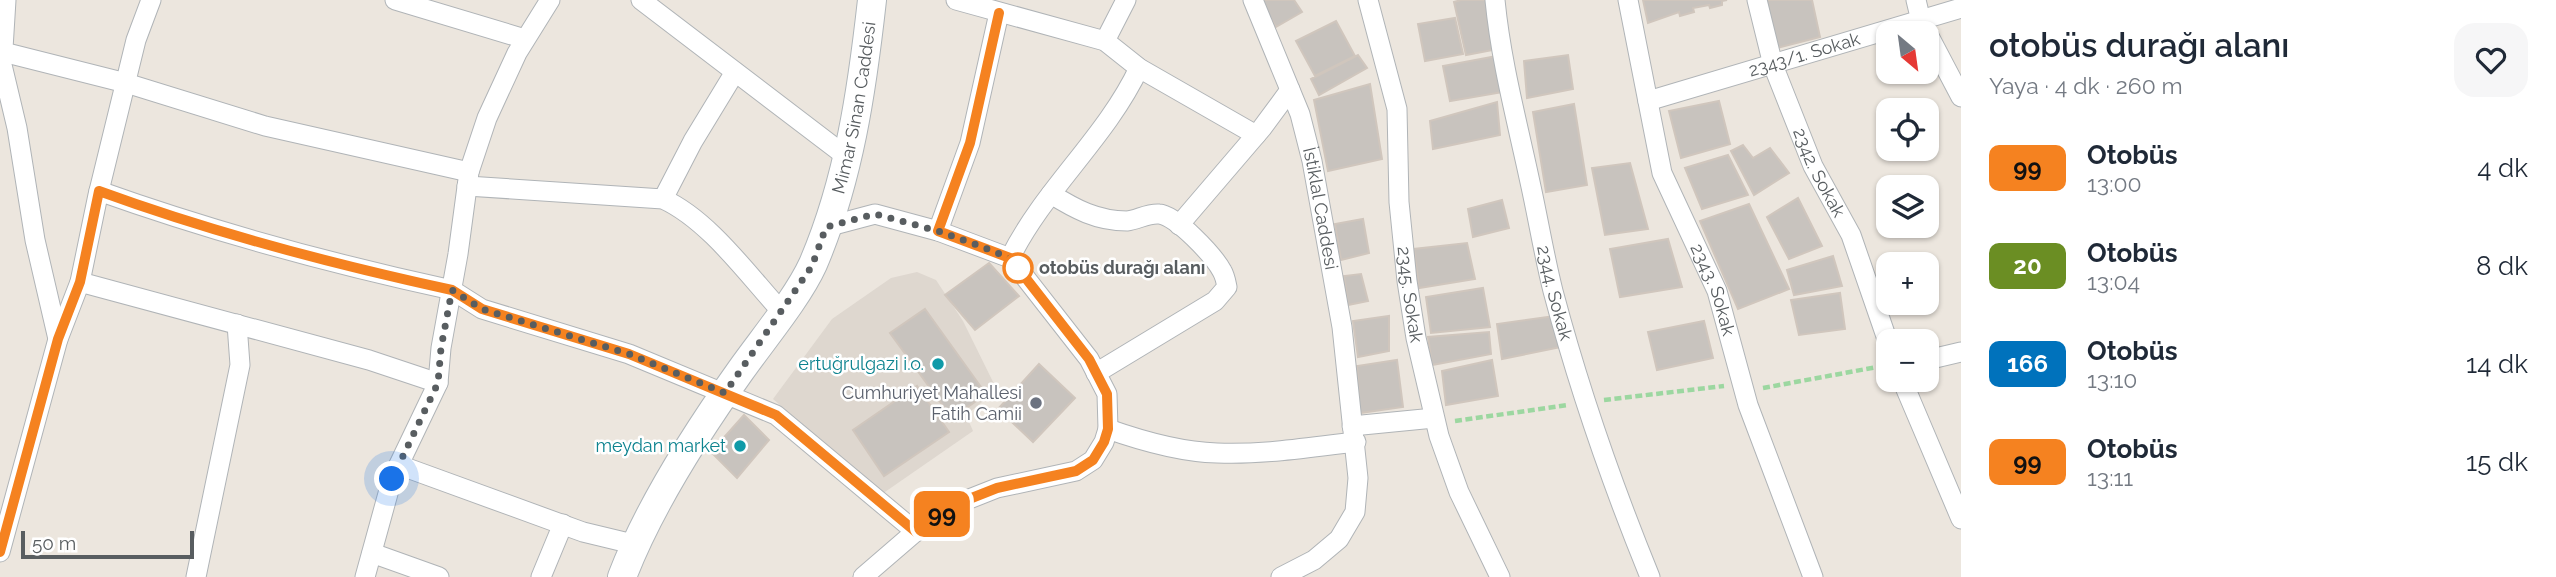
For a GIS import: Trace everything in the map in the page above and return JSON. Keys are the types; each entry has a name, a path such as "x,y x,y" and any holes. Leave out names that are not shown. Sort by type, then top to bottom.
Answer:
{"street":[{"path":"6,0 3,81 18,128 35,240 58,339"},
{"path":"0,552 58,339 80,282 136,40 151,0"},
{"path":"395,0 525,39"},
{"path":"365,577 392,479 438,383 441,348 468,179 487,118 525,39 550,0"},
{"path":"641,0 847,157"},
{"name":"Mimar Sinan Caddesi","path":"622,577 661,498 725,393 812,266 855,130 872,0"},
{"path":"956,0 1105,41 1139,68 1256,135"},
{"path":"1105,41 1126,0"},
{"name":"İstiklal Caddesi","path":"1252,0 1300,114 1312,161 1342,327 1359,478 1355,512 1339,539 1314,560 1285,576"},
{"name":"2345. Sokak","path":"1368,0 1397,108 1399,202 1407,281 1416,338 1434,418 1459,492 1500,577"},
{"name":"2344. Sokak","path":"1495,0 1511,99 1553,289 1585,402 1622,510 1650,577"},
{"name":"2343. Sokak","path":"1628,0 1662,173 1717,290 1745,392 1813,577"},
{"name":"2342. Sokak","path":"1757,0 1773,65 1813,166 1851,235 1884,329"},
{"path":"1916,0 1922,21"},
{"name":"2343/1. Sokak","path":"1922,21 1961,8"},
{"path":"938,231 970,143 999,13"},
{"name":"2343/1. Sokak","path":"1648,102 1876,35"},
{"path":"3,52 126,83 265,126 468,179 663,199 681,207 710,234 782,312"},
{"path":"1939,54 1961,97"},
{"path":"1010,258 1051,194 1107,122 1129,89 1139,68"},
{"path":"663,199 693,141 735,72"},
{"path":"1179,225 1256,135 1290,90"},
{"path":"99,191 178,219 237,236 452,290 482,309 629,354 725,393 776,415 916,532"},
{"path":"1051,194 1078,211 1104,219 1129,221 1158,214 1172,219 1207,252 1223,272 1227,287 1215,301 1096,373"},
{"path":"826,227 875,214 938,231 1010,258 1089,359 1107,394 1108,429 1093,460 1076,471 997,488 959,503 916,532 863,577"},
{"path":"80,282 369,360 438,383"},
{"path":"196,577 240,365 237,324"},
{"path":"1939,357 1961,352"},
{"path":"1907,392 1961,519"},
{"path":"1108,429 1145,442 1215,453 1264,453 1434,418"},
{"path":"399,465 563,524 637,545"},
{"path":"541,577 563,524"},
{"path":"372,553 439,577"}],"path":[{"path":"1745,392 1876,367"}],"shaded area":[{"path":"917,272 936,280 963,321 997,390 966,415 973,431 882,494 773,399 832,319 891,278"}],"building":[{"path":"1260,0 1294,0 1302,12 1276,27"},
{"path":"1491,0 1498,49 1466,55 1454,2"},
{"path":"1643,0 1727,0 1722,1 1722,5 1693,8 1694,12 1680,16 1679,12 1648,23"},
{"path":"1766,0 1812,0 1820,37 1777,48"},
{"path":"1455,18 1463,54 1425,61 1418,24"},
{"path":"1336,21 1355,56 1315,76 1296,41"},
{"path":"1358,55 1367,68 1319,95 1311,79"},
{"path":"1568,55 1573,89 1527,98 1524,61"},
{"path":"1497,56 1503,92 1450,101 1443,66"},
{"path":"1370,84 1382,159 1328,171 1314,100"},
{"path":"1719,101 1730,144 1681,158 1669,111"},
{"path":"1497,102 1500,135 1433,149 1430,121"},
{"path":"1574,104 1587,185 1546,192 1533,112"},
{"path":"1743,145 1753,158 1770,148 1789,173 1754,195 1731,151"},
{"path":"1728,155 1748,195 1702,209 1685,168"},
{"path":"1630,163 1648,229 1605,235 1592,168"},
{"path":"1798,198 1822,246 1789,259 1767,217"},
{"path":"1502,200 1509,228 1473,237 1468,209"},
{"path":"1749,204 1789,289 1738,309 1700,221"},
{"path":"1363,219 1369,253 1341,260 1335,224"},
{"path":"1668,239 1682,287 1620,297 1610,249"},
{"path":"1467,243 1475,279 1419,288 1414,249"},
{"path":"1833,256 1842,286 1794,295 1787,270"},
{"name":"otobüs durağı alanı","path":"989,263 1019,296 975,330 945,295"},
{"path":"1361,274 1368,301 1348,305 1344,276"},
{"path":"1483,288 1490,327 1431,333 1426,297"},
{"path":"1840,293 1845,329 1799,335 1791,300"},
{"name":"ertuğrulgazi i.o.","path":"925,309 986,394 952,418 890,333"},
{"path":"1389,316 1389,351 1358,357 1353,321"},
{"path":"1554,316 1561,347 1502,359 1497,324"},
{"path":"1704,321 1713,358 1657,370 1648,332"},
{"path":"1489,332 1491,354 1432,365 1428,337"},
{"path":"1397,360 1403,407 1360,413 1357,366"},
{"path":"1492,360 1498,396 1446,405 1442,371"},
{"name":"Cumhuriyet Mahallesi Fatih Camii","path":"1039,364 1075,398 1033,442 998,409"},
{"path":"917,386 949,432 884,476 853,430"},
{"name":"meydan market","path":"744,415 769,440 737,478 711,452"}],"bus line":[{"name":"99","path":"0,552 58,339 80,282 99,191 178,219 237,236 391,277 452,290 482,309 520,322 577,336 725,393 776,415 916,532 959,503 997,488 1076,471 1093,460 1108,429 1107,394 1089,359 1010,258 938,231 970,143 999,13"}],"place":[{"name":"otobüs durağı alanı","path":"1018,268"},
{"name":"ertuğrulgazi i.o.","path":"938,364"},
{"name":"Cumhuriyet Mahallesi Fatih Camii","path":"1036,403"},
{"name":"meydan market","path":"740,446"}],"route":[{"path":"392,479 438,383 441,348 452,290 482,309 520,322 577,336 725,393 812,266 826,227 875,214 938,231 980,246 1010,258 1018,268"}]}
